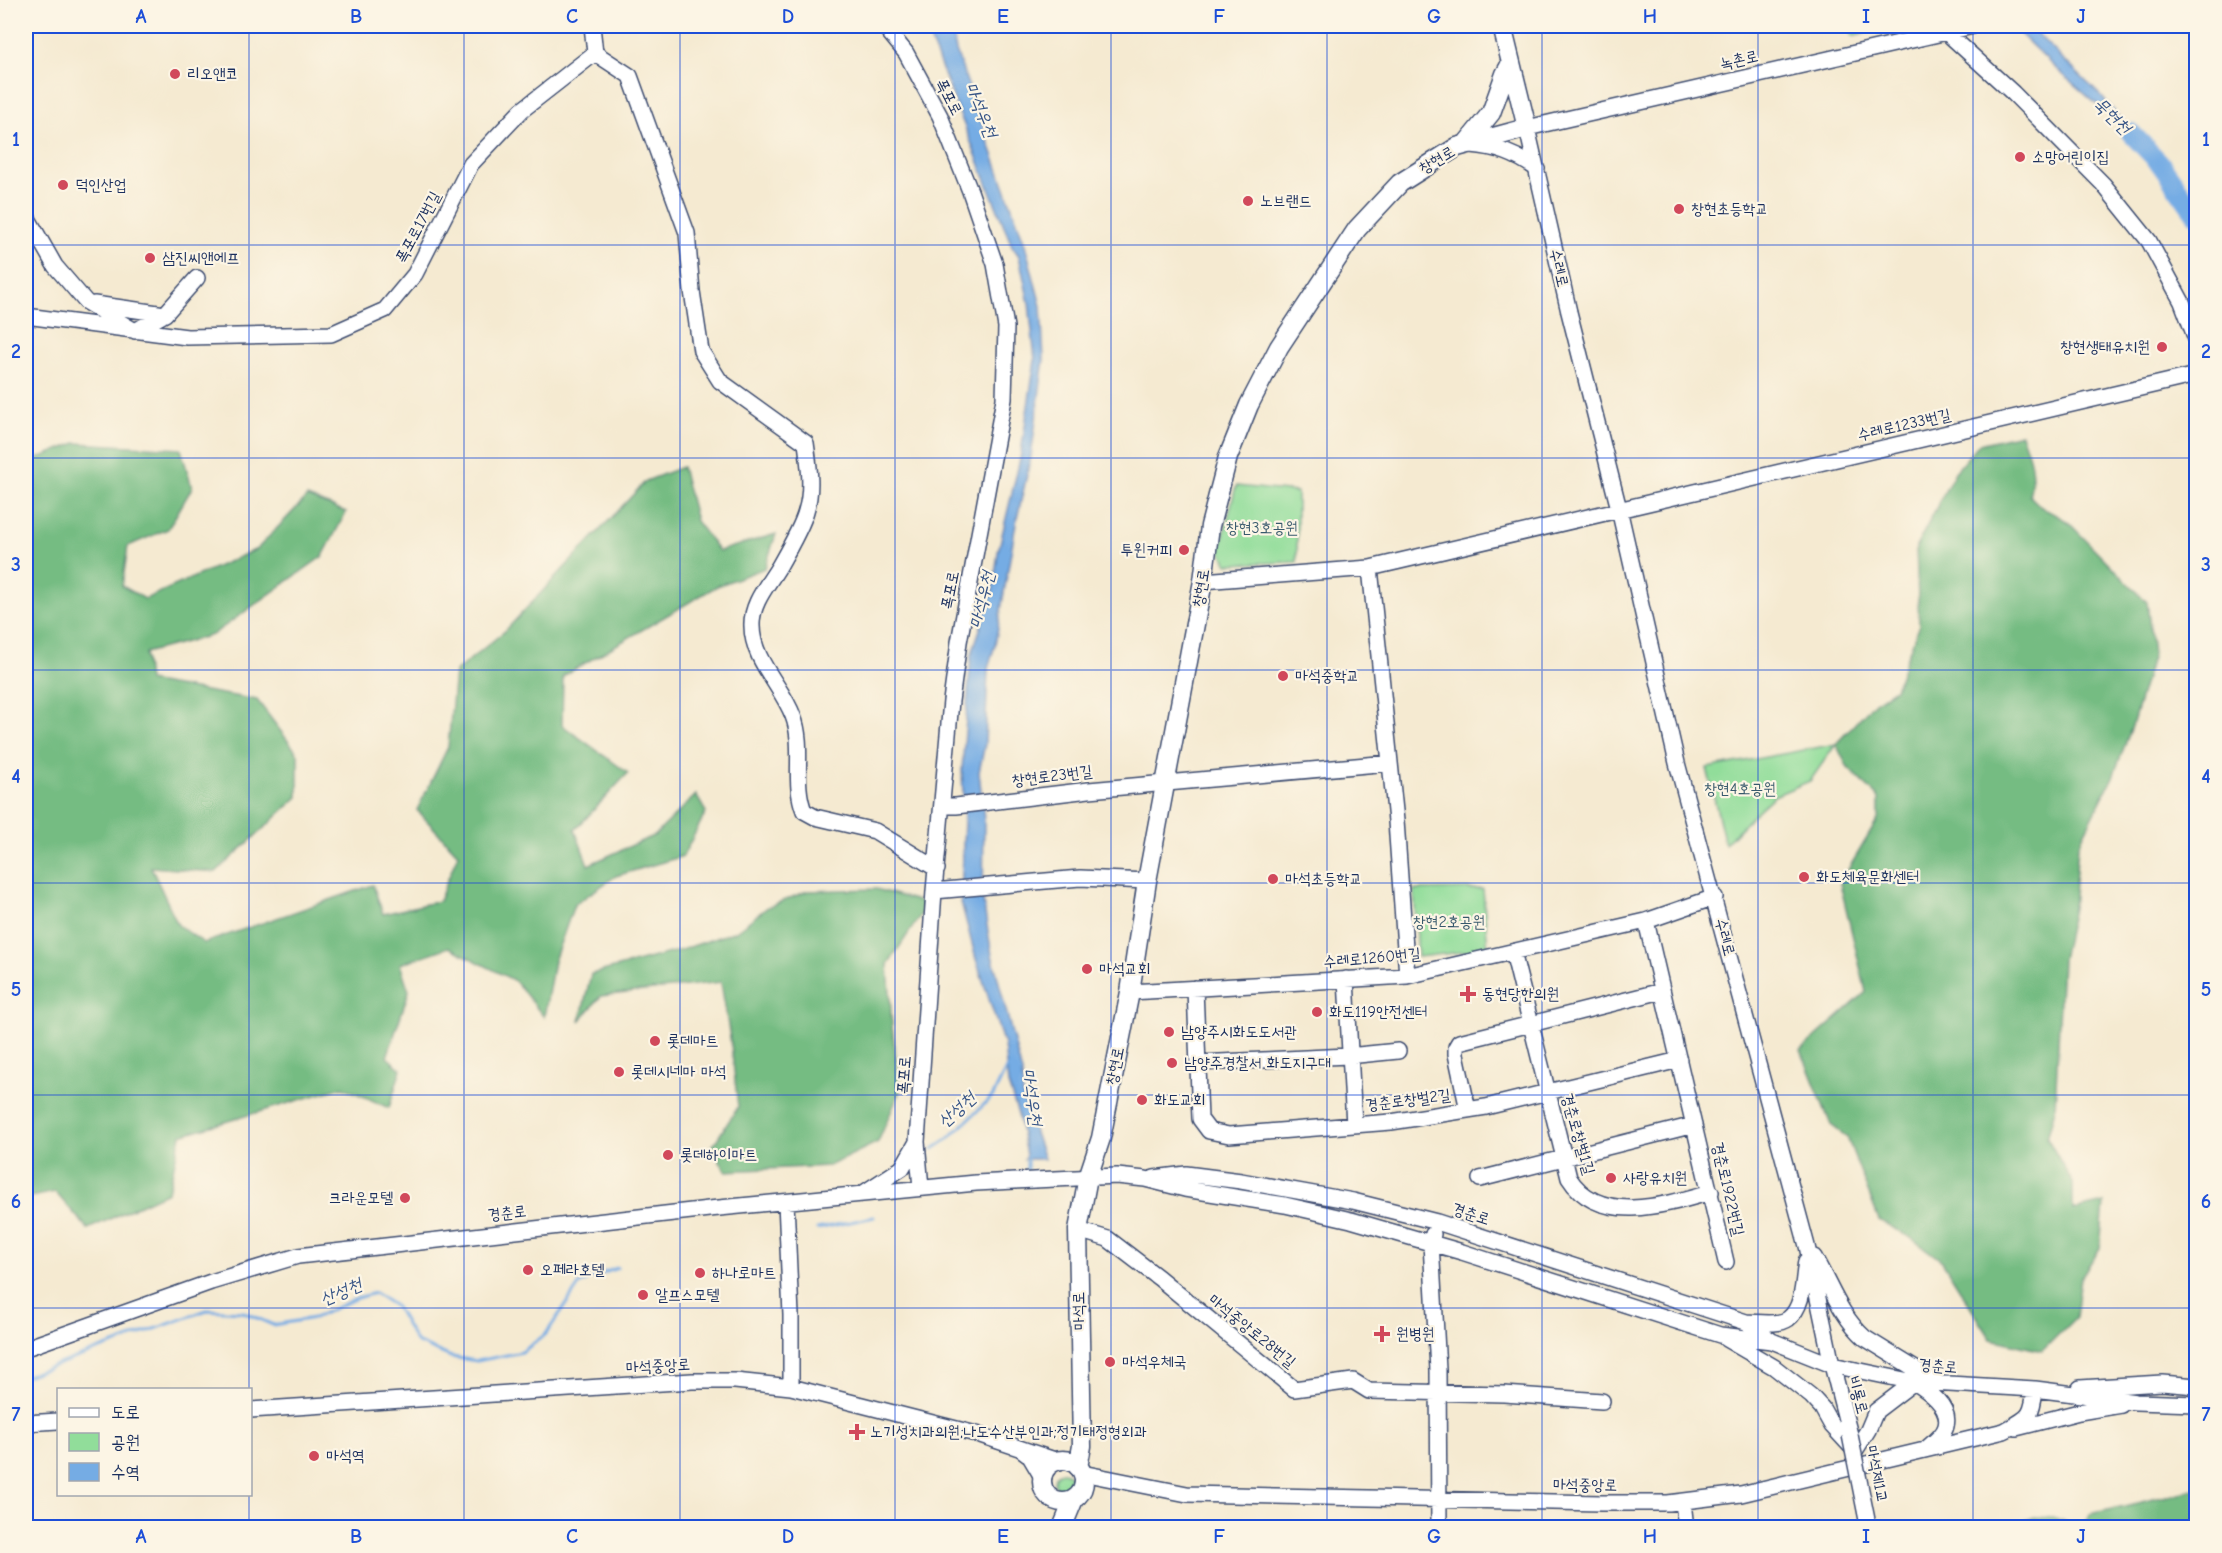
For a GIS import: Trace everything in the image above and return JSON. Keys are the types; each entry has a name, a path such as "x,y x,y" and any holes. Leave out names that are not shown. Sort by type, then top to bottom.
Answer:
{"main road":[{"name":"수레로","path":"1502,26 1527,128"},
{"path":"1465,145 1491,113 1505,74 1512,63"},
{"name":"창현로","path":"1088,1178 1101,1138 1130,992 1147,881 1203,581 1210,526 1228,457 1249,405 1279,347 1357,229 1400,183 1457,147 1527,128"},
{"name":"마석로","path":"1062,1527 1079,1481 1082,1446 1078,1230 1088,1178"},
{"path":"1058,1461 1065,1461 1079,1481 1062,1502 1051,1498 1043,1489 1042,1477 1048,1467 1058,1461"},
{"path":"1051,1498 1055,1527"}],"street":[{"path":"592,26 595,53 630,76 687,233 692,291 701,351 720,381 806,443 811,480 806,512 779,567 758,599 752,626 759,654 793,717 799,747 799,798 804,811 815,817 875,831 937,869"},
{"name":"폭포로","path":"884,26 906,54 940,116 970,191 995,264 1006,327 1004,399 959,642 951,701 949,806 934,891 917,1142 921,1188"},
{"path":"1959,29 2013,93 2103,184 2149,241 2182,302 2196,339"},
{"name":"녹촌로","path":"1527,128 1959,29"},
{"name":"폭포로17번길","path":"26,316 186,337 331,334 385,310 415,273 471,164 522,110 595,53"},
{"name":"수레로","path":"1527,128 1569,312 1619,508 1677,763 1715,897 1807,1246 1832,1365"},
{"path":"1465,145 1486,146 1510,153 1537,169"},
{"path":"26,215 55,266 86,303 135,332 165,314 197,278"},
{"path":"86,303 165,314"},
{"name":"수레로1233번길","path":"1619,508 2196,375"},
{"path":"1203,581 1370,568 1619,508"},
{"path":"1370,568 1396,821 1407,976"},
{"name":"창현로23번길","path":"949,806 1089,790 1389,763"},
{"path":"934,891 1080,879 1147,881"},
{"name":"수레로1260번길","path":"1130,992 1407,976 1646,921 1715,897"},
{"name":"경춘로1922번길","path":"1646,921 1726,1262"},
{"name":"경춘로창벌1길","path":"1513,952 1569,1178 1575,1188 1587,1198 1602,1204 1627,1208 1677,1202 1711,1192"},
{"path":"1346,979 1348,1056 1354,1125"},
{"name":"경춘로창벌2길","path":"1195,988 1200,1119 1209,1131 1218,1134 1354,1125 1434,1116 1547,1093 1679,1060"},
{"path":"1468,1110 1455,1047 1460,1042 1662,991"},
{"path":"1198,1063 1348,1056 1398,1051"},
{"name":"경춘로1922번길","path":"1480,1179 1694,1125"},
{"path":"860,1195 902,1168 917,1142"},
{"name":"경춘로","path":"1145,1179 1186,1174 1241,1181 1353,1201 1437,1222 1746,1322 1772,1341 1832,1365 1914,1382 2035,1389 2136,1402 2196,1404"},
{"name":"경춘로","path":"26,1348 211,1282 298,1256 921,1188 1117,1176 1145,1179 1185,1189 1351,1220 1431,1243 1720,1335 1772,1341"},
{"path":"786,1202 791,1315 791,1387"},
{"path":"1437,1222 1431,1243 1438,1392 1439,1527"},
{"name":"마석중앙로28번길","path":"1078,1230 1108,1239 1294,1389 1353,1381 1369,1391 1438,1392 1602,1401"},
{"path":"1746,1322 1776,1323 1788,1320 1797,1308 1802,1291 1807,1246"},
{"path":"1807,1246 1829,1283 1840,1308 1854,1329 1942,1385"},
{"path":"1720,1335 1774,1367 1795,1383 1822,1408 1832,1426 1855,1451 1868,1431 1876,1411 1914,1382 1928,1391 1944,1408 1947,1425 1942,1434 1927,1448"},
{"name":"비룡로","path":"1832,1365 1850,1434"},
{"name":"마석중앙로","path":"252,1410 692,1381 735,1381 791,1387 955,1428 1058,1461"},
{"name":"경춘로","path":"2035,1389 2162,1383 2196,1386"},
{"name":"마석중앙로","path":"1079,1481 1102,1477 1187,1494 1601,1503 1683,1502 1741,1494 2004,1431 2024,1420 2033,1410 2035,1389"},
{"path":"2004,1431 2079,1412 2136,1402"},
{"path":"26,1423 57,1421"},
{"name":"마석제1교","path":"1850,1434 1868,1524"},
{"path":"1019,1447 1029,1455 1042,1477"},
{"path":"1683,1502 1686,1527"}],"green space":[{"path":"1849,26 1889,26 1852,36"},
{"path":"2021,434 2032,472 2029,495 2041,507 2067,521 2147,602 2153,654 2132,726 2113,777 2078,846 2073,908 2062,959 2055,1109 2047,1138 2073,1183 2073,1210 2104,1203 2100,1248 2081,1277 2076,1317 2042,1351 1991,1339 1942,1261 1911,1238 1879,1220 1847,1137 1831,1125 1801,1050 1866,992 1840,883 1879,818 1879,798 1848,768 1836,744 1875,702 1895,689 1919,626 1916,547 1955,472 1979,444"},
{"path":"76,443 181,449 192,488 168,529 128,546 122,586 145,599 257,549 307,497 346,512 323,556 212,635 145,653 148,681 257,700 298,754 298,797 216,872 151,867 178,925 204,943 373,885 383,914 439,901 458,854 417,810 448,747 455,672 506,630 646,481 682,467 696,521 719,551 776,534 765,568 717,586 563,676 562,725 628,773 575,830 588,865 655,835 696,795 706,812 683,856 616,876 574,905 554,961 544,1017 515,981 449,947 400,964 409,991 387,1057 401,1069 389,1108 343,1087 181,1135 168,1192 88,1229 55,1192 26,1198 26,463"},
{"name":"창현3호공원","path":"1236,486 1297,492 1297,562 1227,564 1220,550"},
{"name":"창현4호공원","path":"1836,744 1810,781 1774,796 1725,844 1707,768"},
{"path":"876,889 928,904 888,964 892,1026 900,1091 878,1142 829,1166 726,1171 712,1147 738,1107 721,982 601,996 580,1021 591,974 681,950 736,931 768,907 807,891"},
{"name":"창현2호공원","path":"1483,889 1488,949 1418,957 1414,890"},
{"path":"1059,1472 1067,1472 1072,1477 1070,1488 1059,1490 1054,1485 1054,1477"},
{"path":"2196,1489 2196,1527 1986,1527 2014,1525 2034,1517 2056,1518 2074,1526 2087,1521 2091,1514"}],"water":[{"path":"927,26 951,26 956,51 1025,244 1041,306 1044,359 1031,457 1016,523 995,645 988,668 985,744 979,772 984,819 983,901 992,955 1022,1073 1023,1098 1044,1159 1024,1159 1026,1155 1018,1114 1008,1084 1004,1045 976,959 961,902 964,819 962,770 971,656 993,590 998,552 1020,459 1035,360 1029,303 1019,256 1012,246 932,44"},
{"path":"2012,26 2029,26 2101,96 2149,150 2053,66"}],"waterway":[{"name":"묵현천","path":"2131,133 2159,162 2196,214"},
{"name":"산성천","path":"933,1149 949,1138 993,1096 1007,1067"},
{"name":"마석우천","path":"1027,1156 1027,1177"},
{"name":"산성천","path":"817,1229 874,1217"},
{"name":"산성천","path":"26,1376 207,1310 243,1312 273,1325 314,1318 357,1298 375,1293 396,1307 416,1342 451,1357 477,1361 522,1352 546,1334 579,1285 617,1268"}],"railway":[{"path":"26,1523 158,1528"}],"place":[{"name":"리오앤코","path":"175,74"},
{"name":"소망어린이집","path":"2020,157"},
{"name":"덕인산업","path":"63,185"},
{"name":"노브랜드","path":"1248,201"},
{"name":"창현초등학교","path":"1679,209"},
{"name":"삼진씨앤에프","path":"150,258"},
{"name":"창현생태유치원","path":"2162,347"},
{"name":"투윈커피","path":"1184,550"},
{"name":"마석중학교","path":"1283,676"},
{"name":"화도체육문화센터","path":"1804,877"},
{"name":"마석초등학교","path":"1273,879"},
{"name":"마석교회","path":"1087,969"},
{"name":"동현당한의원","path":"1468,994"},
{"name":"화도119안전센터","path":"1317,1012"},
{"name":"남양주시화도도서관","path":"1169,1032"},
{"name":"롯데마트","path":"655,1041"},
{"name":"남양주경찰서 화도지구대","path":"1172,1063"},
{"name":"롯데시네마 마석","path":"619,1072"},
{"name":"화도교회","path":"1142,1100"},
{"name":"롯데하이마트","path":"668,1155"},
{"name":"사랑유치원","path":"1611,1178"},
{"name":"크라운모텔","path":"405,1198"},
{"name":"오페라호텔","path":"528,1270"},
{"name":"하나로마트","path":"700,1273"},
{"name":"알프스모텔","path":"643,1295"},
{"name":"원병원","path":"1382,1334"},
{"name":"마석우체국","path":"1110,1362"},
{"name":"노기성치과의원;나도수산부인과;정기태정형외과","path":"857,1432"},
{"name":"마석역","path":"314,1456"}]}
